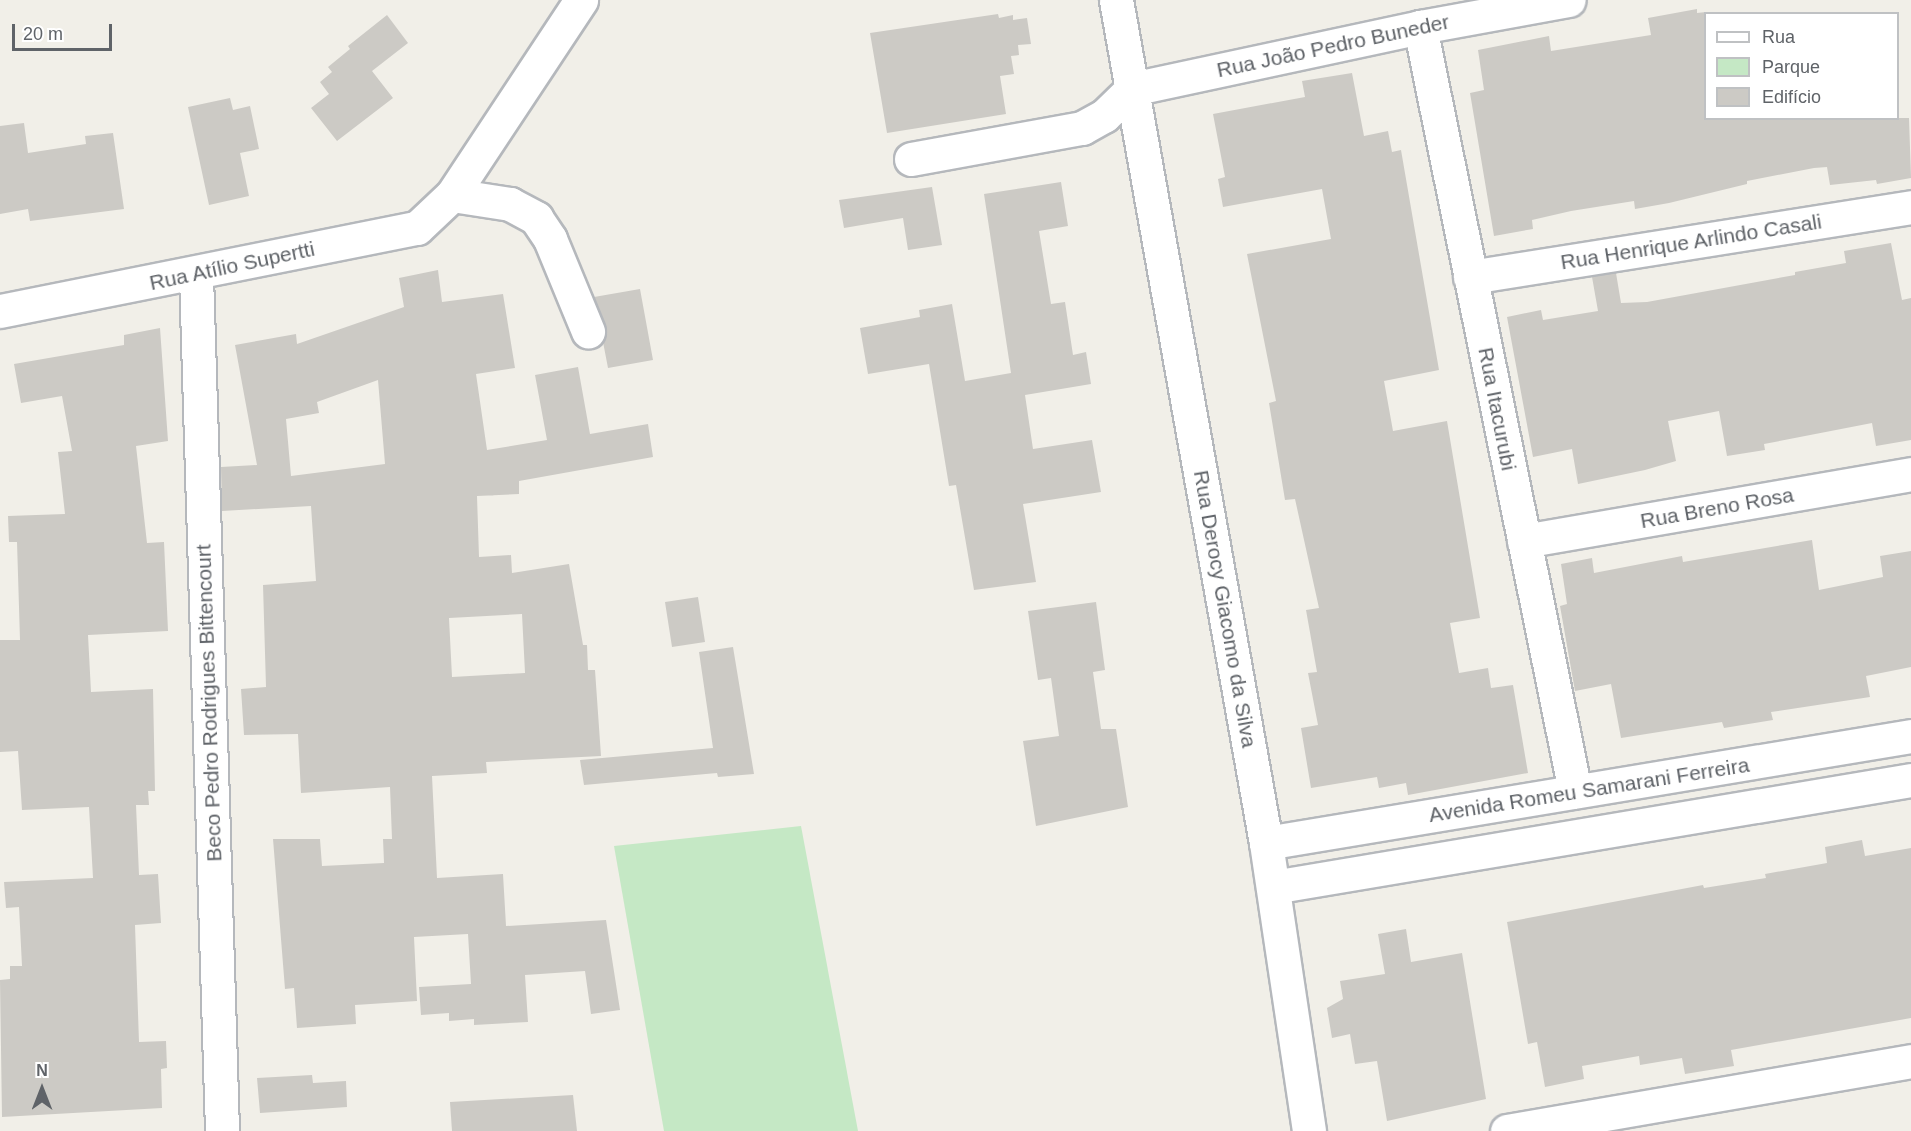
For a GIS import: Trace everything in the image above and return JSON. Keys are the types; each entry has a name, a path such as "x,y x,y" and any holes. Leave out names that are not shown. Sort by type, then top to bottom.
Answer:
{"street":[{"name":"Rua Atílio Supertti","path":"0,311 196,275 417,228 452,195 581,0"},
{"path":"911,159 1082,128 1104,117 1132,89 1116,0"},
{"name":"Rua João Pedro Buneder","path":"1132,89 1420,27 1569,0"},
{"name":"Rua Itacurubi","path":"1420,27 1575,791"},
{"name":"Rua Derocy Giacomo da Silva","path":"1132,89 1266,843 1309,1131"},
{"path":"452,195 510,204 536,218 550,239 588,331"},
{"name":"Rua Henrique Arlindo Casali","path":"1470,277 1911,207"},
{"name":"Beco Pedro Rodrigues Bittencourt","path":"196,275 222,1131"},
{"name":"Rua Breno Rosa","path":"1524,541 1911,474"},
{"name":"Avenida Romeu Samarani Ferreira","path":"1266,843 1575,791 1803,756 1911,736"},
{"path":"1803,756 1809,798"},
{"name":"Avenida Romeu Samarani Ferreira","path":"1273,887 1911,780"},
{"path":"1508,1131 1911,1061"}],"green space":[{"path":"801,826 858,1131 664,1131 614,846"}],"building":[{"path":"1697,9 1697,13 1704,12 1704,120 1899,120 1899,118 1909,118 1911,178 1877,184 1876,180 1830,185 1827,167 1814,168 1747,181 1747,184 1669,203 1635,209 1634,201 1571,211 1532,220 1533,229 1494,236 1470,93 1484,90 1478,50 1549,36 1551,51 1651,35 1648,18"},
{"path":"998,14 999,18 1013,15 1013,20 1027,18 1031,44 1018,45 1019,55 1011,56 1014,74 1000,76 1006,114 887,133 870,33"},
{"path":"387,15 408,43 372,71 393,98 337,141 311,108 329,94 320,82 332,72 328,67 350,49 348,46"},
{"path":"1352,73 1364,136 1388,131 1392,152 1401,150 1439,370 1384,381 1393,431 1447,421 1480,618 1450,623 1459,673 1488,668 1491,688 1513,685 1528,773 1408,795 1406,783 1379,788 1377,777 1311,788 1301,728 1318,725 1308,673 1317,672 1306,610 1319,608 1295,499 1285,500 1269,403 1276,401 1247,254 1331,239 1322,189 1223,207 1218,179 1225,177 1213,114 1305,97 1302,81"},
{"path":"230,98 233,110 250,106 259,149 240,153 249,196 209,205 188,107"},
{"path":"24,123 28,153 86,144 85,136 113,133 124,209 30,221 28,209 0,214 0,126"},
{"path":"1061,182 1068,226 1039,231 1051,304 1065,302 1073,355 1086,352 1091,384 1025,395 1033,449 1092,440 1101,492 1023,504 1036,582 974,590 956,485 949,486 929,364 868,374 860,328 920,317 919,310 952,304 965,381 1011,373 984,194"},
{"path":"932,187 942,245 908,250 903,218 844,228 839,200"},
{"path":"1891,243 1902,300 1911,298 1911,440 1876,446 1872,423 1764,444 1765,450 1727,456 1719,411 1668,421 1676,461 1645,470 1578,484 1572,449 1533,457 1507,317 1541,310 1543,320 1598,311 1592,277 1616,273 1621,303 1647,302 1795,275 1795,272 1846,263 1844,251"},
{"path":"438,270 442,302 503,294 515,368 476,374 487,450 547,440 535,375 578,367 590,434 648,424 653,457 519,481 519,494 477,496 479,557 511,555 512,573 569,564 583,645 587,645 588,670 595,670 601,756 486,762 487,773 432,776 437,878 503,874 506,926 606,920 620,1010 591,1014 585,971 525,975 528,1022 474,1025 474,1019 449,1021 449,1013 421,1015 419,987 471,984 468,934 414,937 417,1001 355,1005 356,1024 297,1028 294,988 285,989 273,839 320,839 322,866 384,863 383,839 392,839 390,787 301,793 298,734 244,735 241,689 266,687 263,585 316,581 311,506 222,511 221,467 257,465 235,345 296,334 297,344 404,307 399,278","holes":["378,380 385,464 291,476 286,419 319,413 317,402","522,614 525,673 452,677 449,618"]},
{"path":"640,289 653,360 608,368 603,342 605,324 594,297"},
{"path":"160,328 168,441 136,446 147,543 164,542 168,631 88,635 91,692 153,689 155,791 148,791 149,805 136,805 139,875 158,874 161,923 135,925 139,1042 166,1041 167,1068 161,1069 162,1108 2,1117 0,980 10,979 10,966 22,966 19,907 6,908 4,882 93,878 89,807 22,810 18,751 0,752 0,640 20,640 17,542 9,542 8,516 65,514 58,452 72,451 62,396 21,403 14,364 124,345 124,335"},
{"path":"1812,540 1819,590 1883,577 1880,556 1911,551 1911,667 1866,676 1870,697 1771,712 1773,720 1724,728 1722,722 1621,738 1611,684 1575,691 1560,606 1567,604 1561,564 1592,558 1594,573 1682,556 1683,562"},
{"path":"698,597 705,642 672,647 665,602"},
{"path":"1096,602 1105,670 1093,672 1101,729 1116,729 1128,807 1036,826 1023,741 1059,736 1051,678 1038,680 1028,611"},
{"path":"733,647 754,774 718,777 717,773 584,785 580,760 713,748 699,652"},
{"path":"1862,840 1865,856 1911,848 1911,1018 1731,1050 1734,1066 1685,1074 1682,1058 1640,1065 1639,1056 1582,1066 1584,1079 1545,1087 1537,1042 1528,1044 1507,922 1703,885 1704,888 1766,878 1765,874 1827,863 1825,847"},
{"path":"1406,929 1411,962 1462,953 1486,1099 1387,1121 1377,1061 1355,1064 1350,1034 1332,1038 1327,1008 1343,999 1340,981 1385,974 1378,934"},
{"path":"312,1075 313,1083 346,1081 347,1107 260,1113 257,1078"},
{"path":"573,1095 577,1131 452,1131 450,1102"}]}
